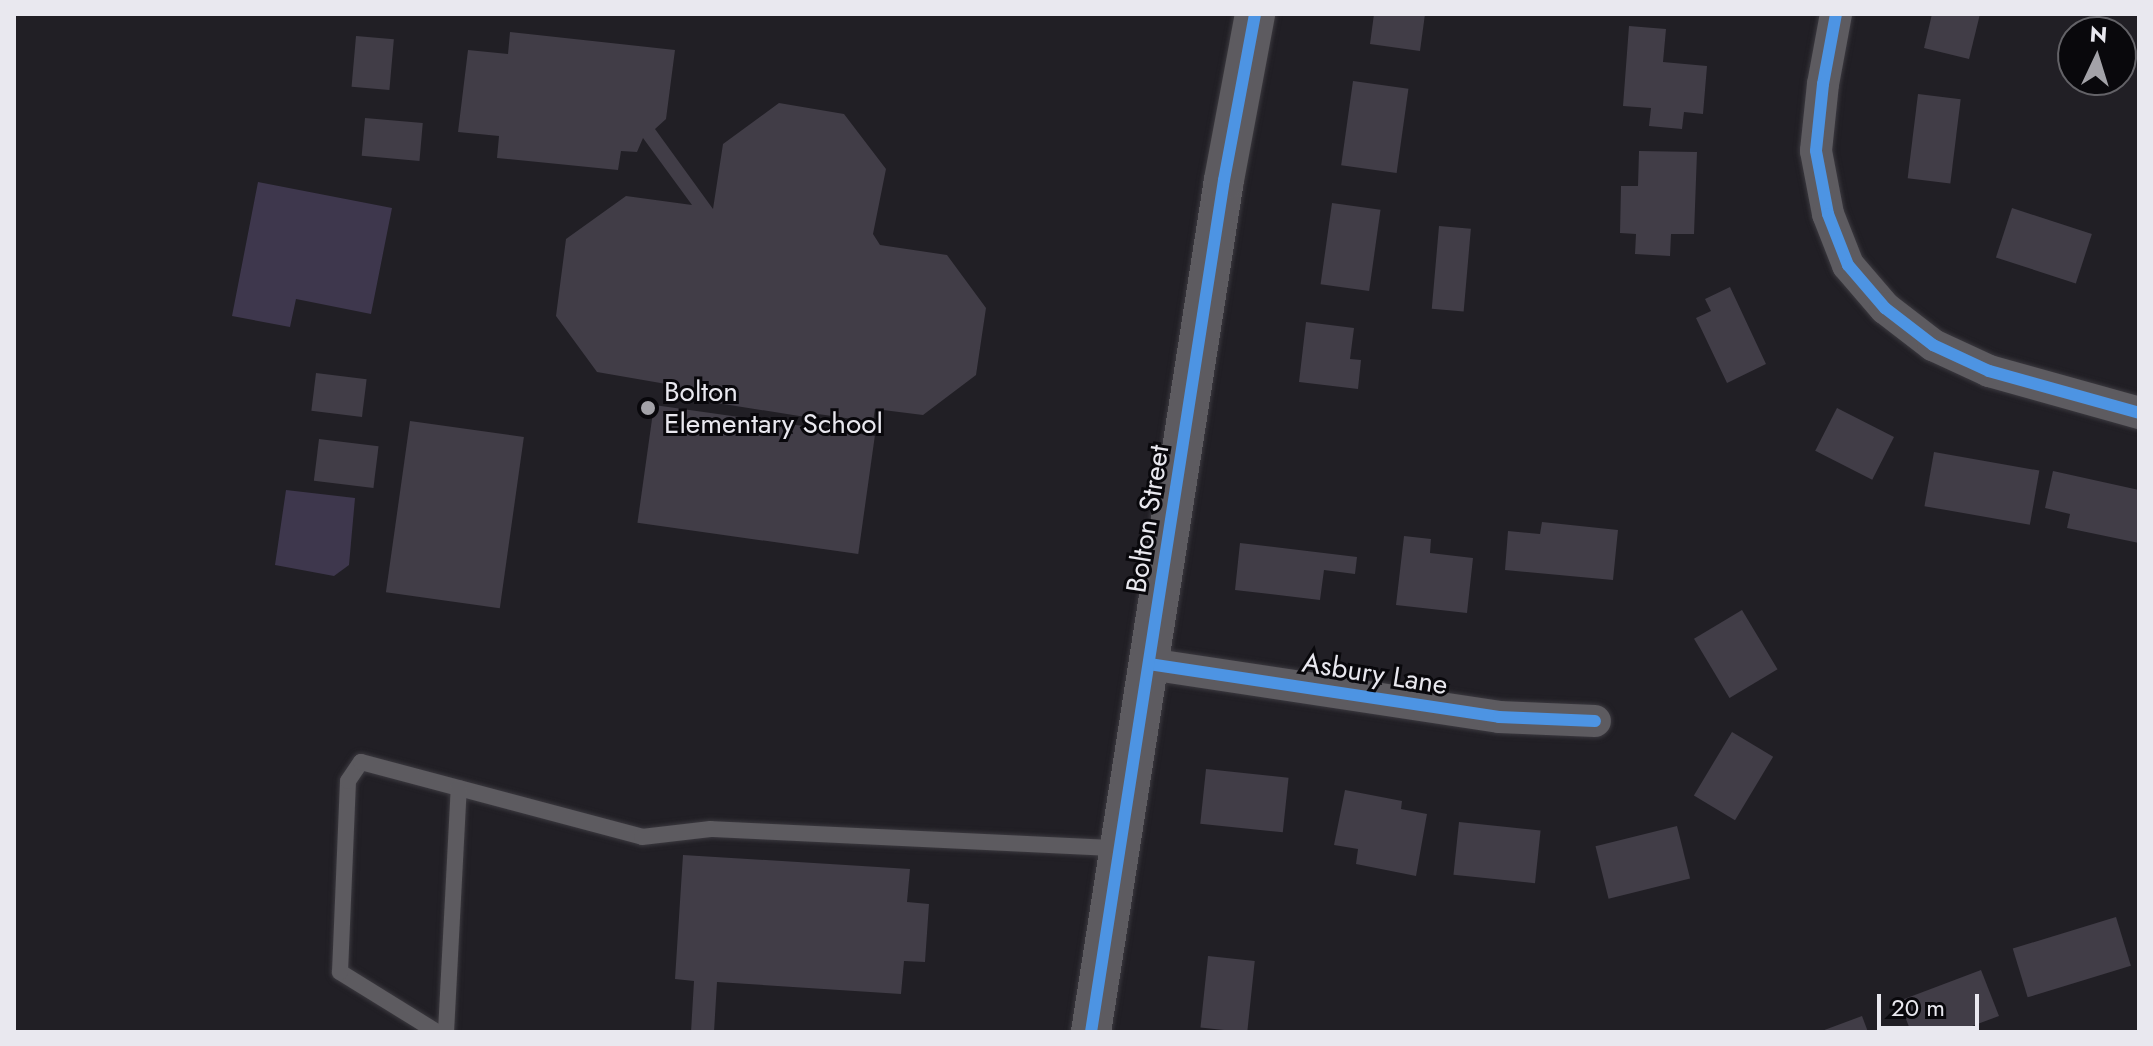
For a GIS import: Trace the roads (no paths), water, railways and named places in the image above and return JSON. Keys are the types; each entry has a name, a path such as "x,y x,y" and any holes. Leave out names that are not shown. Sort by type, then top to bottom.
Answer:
{"street":[{"name":"Bolton Street","path":"1091,1032 1224,180 1255,14"},
{"path":"1836,14 1823,84 1816,151 1828,214 1848,265 1885,308 1933,345 1989,371 2139,413"},
{"name":"Asbury Lane","path":"1149,664 1499,717 1595,721"}],"lane":[{"path":"437,1032 340,972 348,781 361,762 642,837 711,829 1120,848"},
{"path":"446,1032 459,788"}],"place":[{"name":"Bolton Elementary School","path":"648,408"}]}
